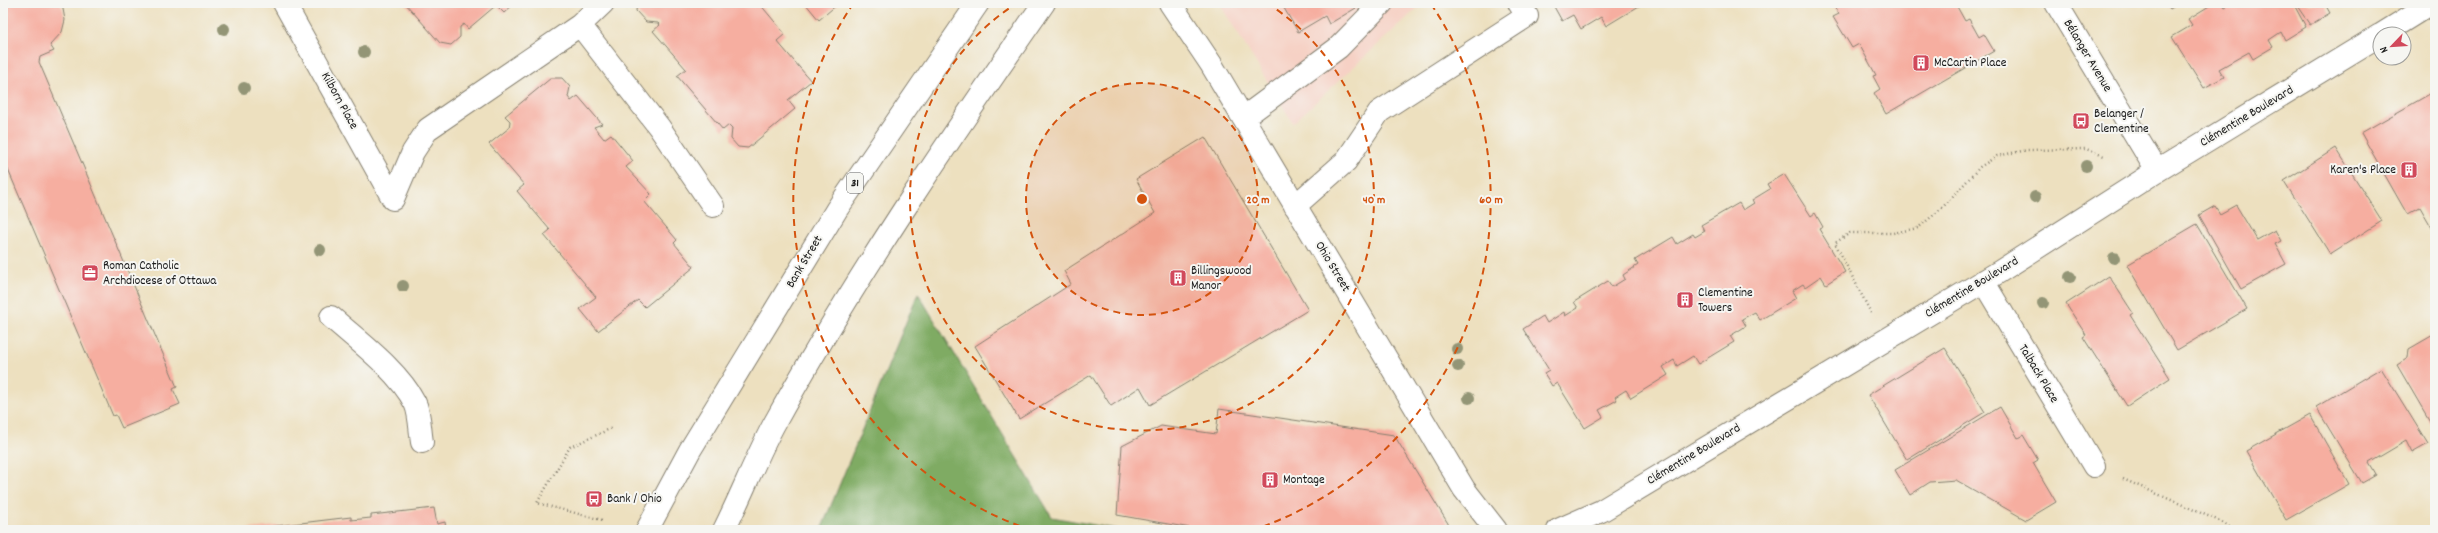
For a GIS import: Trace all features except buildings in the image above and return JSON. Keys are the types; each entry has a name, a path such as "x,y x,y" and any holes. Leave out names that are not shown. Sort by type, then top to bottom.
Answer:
{"street":[{"name":"Kilborn Place","path":"284,3 393,199 414,152 428,129 580,25"},
{"path":"603,3 580,25 659,127 713,206"},
{"name":"Bank Street","path":"647,530 690,450 742,368 837,209 978,3"},
{"path":"724,530 772,428 832,323 947,142 1044,3"},
{"name":"Ohio Street","path":"1170,3 1243,118 1464,489 1496,530"},
{"path":"1243,118 1338,48 1382,3"},
{"path":"1295,206 1346,161 1379,112 1527,16 1519,3"},
{"name":"Bélanger Avenue","path":"2056,3 2157,171"},
{"name":"Clémentine Boulevard","path":"2395,26 2432,3"},
{"name":"Clémentine Boulevard","path":"1558,530 1601,511 1983,281 2157,171 2372,40"},
{"name":"Talback Place","path":"1983,281 2094,466"},
{"path":"331,317 371,352 400,382 416,404 422,442"}],"path":[{"path":"1885,340 1835,243 1850,233 1893,233 1918,228 1943,207 1980,167 1997,156 2027,150 2086,149 2104,156"},
{"path":"602,520 537,503 570,447 612,428"},
{"path":"2094,466 2224,523 2233,530"}],"shaded area":[{"path":"1219,3 1423,3 1293,123"}],"green space":[{"path":"918,293 1052,517 1121,530 821,530"}],"place":[{"name":"McCartin Place","path":"1921,63"},
{"name":"Belanger / Clementine","path":"2081,121"},
{"name":"Karen's Place","path":"2409,170"},
{"name":"Roman Catholic Archdiocese of Ottawa","path":"90,273"},
{"name":"Billingswood Manor","path":"1178,278"},
{"name":"Clementine Towers","path":"1685,300"},
{"name":"Montage","path":"1270,480"},
{"name":"Bank / Ohio","path":"594,499"}]}
